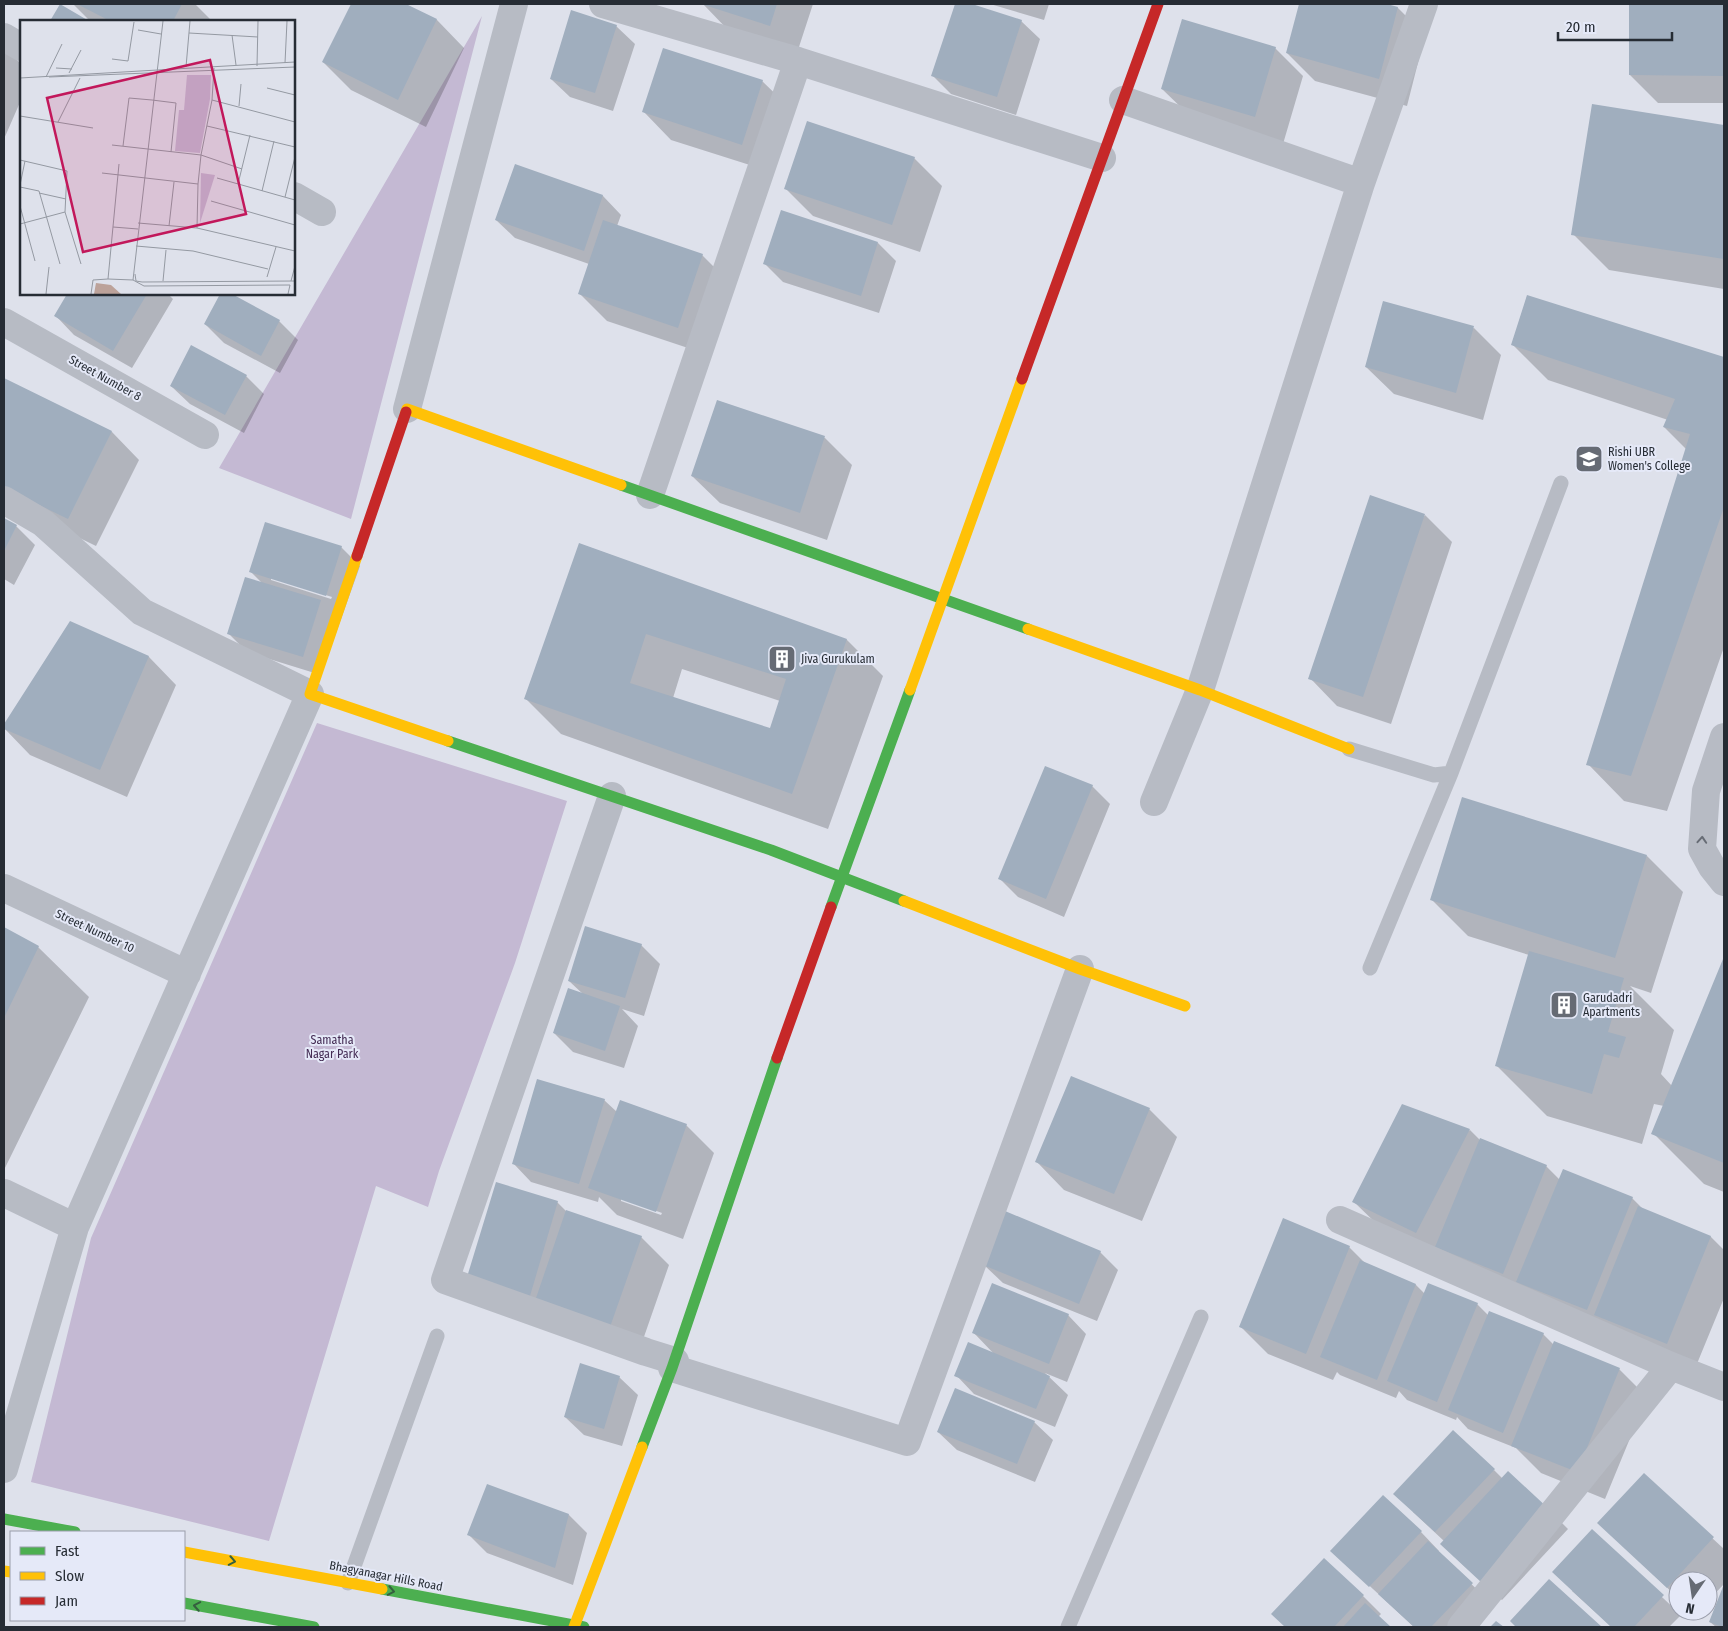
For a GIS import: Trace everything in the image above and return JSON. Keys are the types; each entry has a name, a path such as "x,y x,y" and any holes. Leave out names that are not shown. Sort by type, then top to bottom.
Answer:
{"street":[{"path":"4,1469 75,1227 310,694 407,409 514,4"},
{"path":"603,4 798,61 1102,158"},
{"path":"577,1627 673,1364 778,1054 1158,4"},
{"path":"1154,802 1200,690 1361,183 1424,4"},
{"path":"4,37 20,46"},
{"path":"650,495 798,61"},
{"path":"1123,100 1361,183"},
{"path":"295,197 322,212"},
{"name":"Street Number 8","path":"4,324 205,435"},
{"path":"407,409 1200,690 1349,749"},
{"path":"4,500 43,523 142,612 310,694 771,850 1080,969 1185,1006"},
{"path":"1724,737 1706,791 1702,849 1712,867 1724,882"},
{"path":"612,796 445,1280 673,1364 907,1442 1080,969"},
{"name":"Street Number 10","path":"4,888 187,974"},
{"path":"4,1193 75,1227"},
{"path":"1340,1220 1671,1366 1724,1387"},
{"path":"1461,1627 1671,1366"},
{"path":"4,1519 70,1531"},
{"name":"Bhagyanagar Hills Road","path":"185,1552 577,1627"},
{"path":"185,1604 258,1622 314,1627"}],"lane":[{"path":"1370,968 1452,773 1561,483"},
{"path":"1349,749 1434,775 1452,773"},
{"path":"1068,1627 1201,1317"},
{"path":"348,1583 437,1336"}],"green space":[{"path":"482,16 351,519 219,468"},
{"name":"Samatha Nagar Park","path":"317,723 567,801 515,963 439,1171 428,1207 376,1186 269,1541 31,1482 91,1238"}],"building":[{"path":"60,4 87,20 51,20"},
{"path":"77,4 182,4 174,20 108,20"},
{"path":"351,4 406,4 437,19 398,100 322,62"},
{"path":"701,4 777,4 770,26"},
{"path":"955,4 972,4 1022,20 997,97 931,76"},
{"path":"1299,4 1387,4 1398,7 1379,79 1286,53"},
{"path":"1629,4 1724,4 1724,76 1629,75"},
{"path":"571,10 617,25 595,93 550,79"},
{"path":"1182,19 1276,47 1255,117 1161,89"},
{"path":"663,48 763,80 742,145 642,112"},
{"path":"1592,104 1724,125 1724,259 1571,235"},
{"path":"807,121 915,157 892,225 784,189"},
{"path":"515,164 603,195 584,251 495,220"},
{"path":"781,210 878,242 861,296 763,264"},
{"path":"603,220 703,254 678,328 578,294"},
{"path":"66,295 146,295 113,351 54,316"},
{"path":"219,295 234,295 280,320 261,356 204,324"},
{"path":"1527,295 1724,357 1724,507 1631,776 1586,765 1690,434 1663,427 1675,399 1511,345"},
{"path":"1383,301 1474,326 1456,393 1365,367"},
{"path":"191,345 247,375 225,415 170,386"},
{"path":"4,378 112,431 68,519 4,488"},
{"path":"717,400 825,436 800,513 691,476"},
{"path":"1370,495 1425,514 1363,697 1308,679"},
{"path":"4,518 17,525 4,551"},
{"path":"265,522 342,546 326,596 249,572"},
{"name":"Jiva Gurukulam","path":"579,543 847,639 792,794 524,699","holes":["646,634 786,679 770,728 630,683"]},
{"path":"245,577 321,600 303,657 227,634"},
{"path":"70,621 149,656 100,770 4,729 4,724"},
{"path":"1045,766 1093,785 1046,899 998,879"},
{"path":"1462,797 1647,855 1615,958 1430,900"},
{"path":"585,926 642,944 625,998 568,981"},
{"path":"4,927 39,946 4,1018"},
{"name":"Garudadri Apartments","path":"1529,951 1624,978 1608,1032 1626,1037 1619,1058 1604,1054 1592,1094 1495,1066"},
{"path":"1724,960 1724,1163 1651,1134"},
{"path":"568,988 620,1006 605,1051 553,1033"},
{"path":"1071,1076 1150,1108 1114,1194 1035,1162"},
{"path":"537,1079 605,1099 579,1184 512,1164"},
{"path":"620,1100 687,1124 656,1212 588,1188"},
{"path":"1402,1104 1470,1129 1416,1233 1352,1202"},
{"path":"1480,1138 1547,1165 1503,1274 1435,1247"},
{"path":"1563,1169 1633,1197 1587,1310 1516,1282"},
{"path":"496,1182 558,1201 530,1296 467,1277"},
{"path":"1638,1206 1711,1236 1667,1344 1594,1315"},
{"path":"566,1210 642,1236 610,1327 535,1301"},
{"path":"1005,1211 1101,1251 1079,1304 983,1265"},
{"path":"1283,1218 1350,1246 1306,1354 1239,1327"},
{"path":"1360,1260 1416,1284 1377,1380 1320,1357"},
{"path":"992,1283 1069,1314 1049,1364 972,1333"},
{"path":"1428,1283 1478,1303 1437,1402 1387,1381"},
{"path":"1489,1311 1544,1333 1503,1433 1448,1410"},
{"path":"1554,1341 1620,1368 1577,1472 1511,1446"},
{"path":"968,1342 1050,1376 1036,1409 954,1376"},
{"path":"580,1363 620,1376 604,1429 564,1417"},
{"path":"955,1388 1035,1421 1017,1464 937,1432"},
{"path":"1453,1430 1495,1469 1435,1532 1393,1494"},
{"path":"1508,1471 1550,1510 1482,1583 1440,1544"},
{"path":"1644,1473 1714,1537 1683,1571 1668,1571 1667,1588 1597,1523"},
{"path":"487,1484 569,1514 555,1568 467,1535"},
{"path":"1383,1495 1422,1531 1369,1587 1330,1551"},
{"path":"1592,1529 1664,1595 1634,1627 1611,1627 1552,1572"},
{"path":"1428,1541 1473,1583 1431,1627 1414,1627 1378,1594"},
{"path":"1324,1558 1364,1595 1334,1627 1285,1627 1271,1614"},
{"path":"1549,1579 1602,1627 1516,1627 1510,1621"},
{"path":"1724,1584 1724,1627 1709,1622 1718,1621 1718,1599"},
{"path":"1365,1603 1391,1627 1343,1627"},
{"path":"1496,1621 1504,1627 1490,1627"}],"traffic: fast":[{"path":"621,485 1028,629"},
{"path":"831,907 910,690"},
{"path":"448,741 771,850 904,901"},
{"path":"642,1447 672,1368 777,1058"},
{"path":"4,1519 70,1531"},
{"path":"382,1589 584,1627"},
{"path":"185,1603 314,1627"}],"traffic: slow":[{"path":"910,690 1022,379"},
{"path":"406,412 407,409 621,485"},
{"path":"357,556 310,694 448,741"},
{"path":"1028,629 1200,690 1349,749"},
{"path":"904,901 1080,969 1185,1006"},
{"path":"574,1627 642,1447"},
{"path":"185,1552 382,1589"},
{"path":"4,1571 10,1572"}],"traffic: jam":[{"path":"1022,379 1158,4"},
{"path":"357,556 406,412"},
{"path":"777,1058 831,907"}],"place":[{"name":"Rishi UBR Women's College","path":"1589,459"},
{"name":"Jiva Gurukulam","path":"782,659"},
{"name":"Garudadri Apartments","path":"1564,1005"}]}
